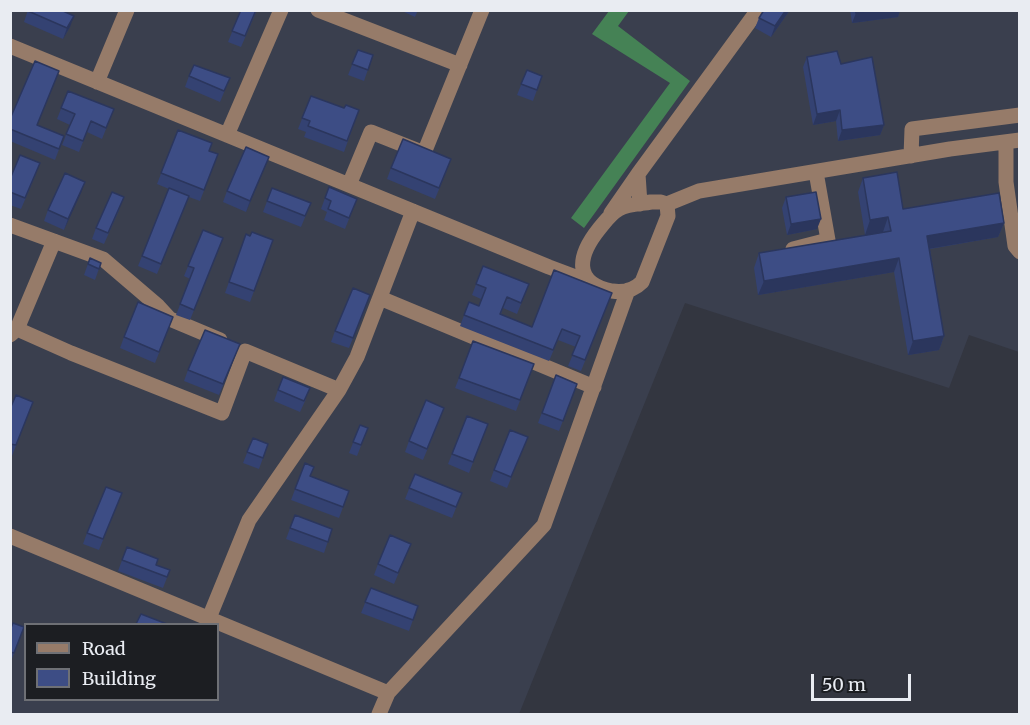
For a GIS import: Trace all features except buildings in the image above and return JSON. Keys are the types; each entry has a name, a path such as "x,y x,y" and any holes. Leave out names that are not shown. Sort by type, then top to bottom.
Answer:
{"street":[{"path":"97,82 127,10"},
{"path":"227,135 281,10"},
{"path":"318,10 460,65"},
{"path":"349,185 371,132 424,153 482,10"},
{"path":"549,267 566,271 572,268 758,10"},
{"path":"10,46 413,212 590,282 601,289 620,292 636,288 642,282 668,216 667,204"},
{"path":"911,156 912,129 1020,115"},
{"path":"609,216 619,209 640,204 661,202 667,204 699,192 1013,141 1006,182 1015,246 1020,252"},
{"path":"793,249 828,240 816,172"},
{"path":"638,174 640,204"},
{"path":"209,618 249,520 339,390 357,357 413,212"},
{"path":"10,225 103,260 158,306 170,319 339,390"},
{"path":"54,241 14,332 222,413 245,351"},
{"path":"588,243 582,260 583,272 590,282"},
{"path":"379,714 388,693 544,525 628,290"},
{"path":"380,298 594,387"},
{"path":"10,536 388,693"}],"shaded area":[{"path":"10,11 1019,11 1019,352 969,335 949,388 685,303 519,714 11,714"}],"green space":[{"path":"609,11 629,11 618,26 690,81 584,228 571,218 670,83 592,34"}]}
